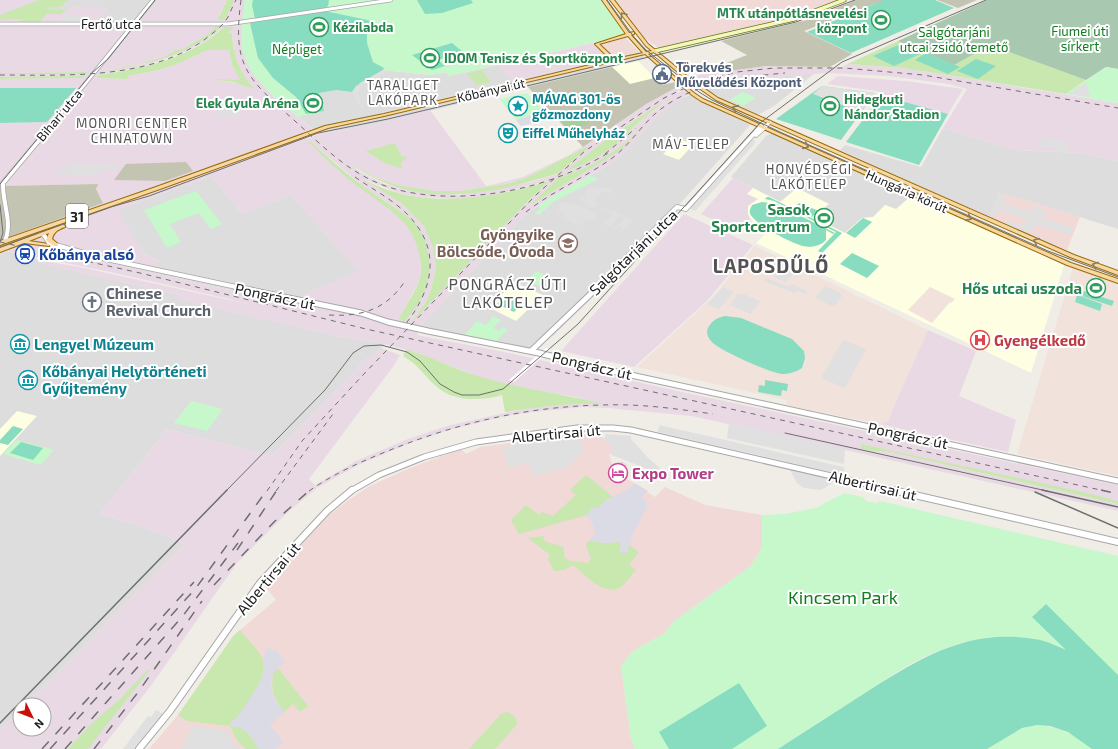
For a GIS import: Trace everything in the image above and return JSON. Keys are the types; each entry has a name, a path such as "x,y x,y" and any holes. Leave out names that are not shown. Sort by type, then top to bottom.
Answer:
{"main road":[{"name":"Hungária körút","path":"604,0 629,35 646,53 698,97 1069,264 1118,281"},
{"path":"612,0 636,31 655,51 712,96 761,118 763,126"},
{"name":"Kőbányai út","path":"3,242 142,194 327,127 391,114 794,19 844,0"},
{"path":"614,61 597,44 629,35 636,31"},
{"name":"Hungária körút","path":"763,126 784,129 1072,256 1118,273"},
{"name":"Kőbányai út","path":"0,250 111,208 142,194"},
{"path":"32,232 41,234 49,227"},
{"path":"56,229 51,234 49,240 56,245"},
{"path":"11,245 30,242 48,246"}],"street":[{"name":"Bihari utca","path":"3,242 7,238 1,189 3,183 96,72 101,63 153,0"},
{"name":"Fertő utca","path":"0,24 222,24 390,0"},
{"name":"Salgótarjáni utca","path":"530,351 630,255 675,208 686,209 749,139 763,126"},
{"name":"Pongrácz út","path":"41,234 44,235 47,242 56,245 146,268 361,313 388,322 428,331 493,345 530,351 594,367 1118,480"},
{"path":"41,234 40,237 42,241 48,246"},
{"name":"Pongrácz út","path":"48,246 66,248"},
{"name":"Albertirsai út","path":"139,749 170,711 260,583 326,511 355,488 379,475 424,457 476,442 577,428 613,428 631,430 1118,542"}],"shaded area":[{"path":"0,0 60,0 44,11 50,14 63,14 73,7 108,7 95,23 140,23 159,0 227,0 218,18 234,0 245,0 243,27 245,57 254,75 273,96 312,129 301,133 307,139 319,134 371,125 430,110 486,186 523,177 567,156 595,139 645,104 679,86 682,89 667,97 684,90 689,94 660,113 628,149 613,162 555,195 533,209 518,222 420,327 417,335 509,353 673,390 1118,485 1118,501 861,444 861,450 890,452 1118,504 1118,511 692,416 583,407 506,416 449,430 410,443 358,465 317,488 288,512 237,563 150,687 101,749 0,749 0,730 12,718 12,737 52,737 52,697 33,697 185,544 138,525 100,514 167,429 272,456 366,359 374,355 381,348 400,355 395,364 309,479 315,485 356,461 408,439 447,426 527,408 581,403 601,404 572,396 531,390 479,377 417,353 385,344 337,336 176,299 180,295 36,262 38,260 80,267 247,304 225,298 110,272 0,250 0,240 103,202 96,189 97,184 0,186 0,123 47,122 76,88 0,88 0,79 83,78 88,72 0,73","holes":["216,26 213,33 203,40 194,45 167,56 140,65 97,72 139,64 166,56 175,50 183,49 208,34","224,27 230,30 229,33 232,33 235,58 244,77 253,88 241,84 217,80 241,80 232,65 229,50 208,50 175,65 159,70 128,76 127,79 96,78 98,75 141,67 185,52 206,41","667,101 645,117 615,145 591,161 567,171 603,142 653,108","642,127 623,148 615,154 529,206 559,178 584,169 605,158 620,147","308,141 310,141 364,187 412,220 423,237 428,248 428,278 421,300 403,321 399,319 420,279 421,269 419,249 411,230 391,209 360,188","586,147 587,148 558,174 531,182 460,195 419,192 384,184 362,173 350,163 374,177 398,185 434,191 459,191 506,184 526,178","212,176 242,214 291,195 358,271 301,296 295,305 149,272 160,261 143,253 118,210","364,179 399,193 419,197 462,199 487,197 550,180 412,321 426,302 436,268 434,247 424,226 401,203"]},
{"path":"60,0 159,0 140,23 94,23 108,7 73,7 63,14 49,14 44,11"},
{"path":"614,0 840,0 801,15 659,48 643,37"},
{"path":"856,0 885,0 804,31 852,54 830,67 765,66 722,72 719,66 747,55 721,41 807,20"},
{"path":"937,0 977,0 958,8"},
{"path":"67,15 93,15 87,22 60,22"},
{"path":"624,36 639,52 609,59 592,43"},
{"path":"592,43 609,59 512,81 498,65"},
{"path":"639,52 646,59 371,125 319,134 298,117 306,114 319,93 336,90 352,92 356,86 383,70 431,75 446,72 449,76 498,65 513,81"},
{"path":"638,61 655,78 630,84 612,67"},
{"path":"849,64 903,68 1118,103 1118,161 1080,153 1015,150 943,128 967,89 949,84 888,76 827,73 735,81 708,88 702,84 715,81 714,80 743,75 713,78 699,82 693,78 719,66 723,72 765,66 842,67"},
{"path":"612,67 630,84 655,78 663,85 675,82 679,86 646,104 583,147 528,87"},
{"path":"383,70 388,71 362,85 358,95 363,107 360,108 352,92 360,83"},
{"path":"83,73 82,76 71,77 0,77 0,74"},
{"path":"815,73 774,106 758,115 726,101 707,90 708,88 735,81"},
{"path":"838,76 906,81 963,89 948,114 881,96 878,95 879,92 876,91 827,84"},
{"path":"1086,82 1090,97 1068,94"},
{"path":"822,86 875,93 861,112 813,94"},
{"path":"458,94 459,96 382,114 381,112"},
{"path":"690,95 751,124 678,206 652,229 620,263 529,348 498,344 420,327 518,222 533,209 613,162 628,149 660,113 677,101"},
{"path":"228,97 232,98 227,102 227,104 240,115 232,118 214,118"},
{"path":"545,113 549,119 521,126 516,120 534,114"},
{"path":"943,128 1015,150 1080,153 1118,161 1118,229 999,192 989,217 840,150 845,145 921,167"},
{"path":"137,131 148,131 155,139 149,142 152,145 131,146 135,140 111,140 117,133 130,133 128,135 134,135"},
{"name":"HONVÉDSÉGI LAKÓTELEP","path":"772,133 911,196 896,210 885,205 873,217 862,218 845,233 731,177 766,136"},
{"path":"1038,137 1065,142 1070,153 1060,153 1054,146 1038,146"},
{"path":"679,139 694,144 679,160 663,154"},
{"path":"755,140 755,143 695,211 689,208 750,141"},
{"path":"186,162 193,171 165,181 114,180 126,164"},
{"path":"69,164 120,164 116,169 102,169 99,175 67,175 68,173 57,173 60,169 64,169"},
{"path":"212,176 242,214 291,195 359,271 301,296 296,305 148,272 160,261 143,253 117,210"},
{"path":"733,178 765,194 748,214 750,219 737,231 701,214"},
{"path":"98,184 96,189 103,203 0,240 0,186"},
{"path":"595,187 607,188 612,190 615,194 603,191 593,201 599,204 595,208 589,206 582,202 580,198 585,197 586,191"},
{"path":"753,188 780,202 797,188 829,204 813,217 845,233 862,218 873,217 885,205 896,209 911,196 1064,265 1031,373 756,243 769,230 754,223 748,214 748,206 758,199 747,194"},
{"path":"999,192 1080,217 1067,250 989,217"},
{"path":"998,193 1006,196 1003,204 1032,211 1035,205 1038,206 1046,212 1043,218 1073,228 1071,235 1037,224 1033,232 1030,231 1028,233 1006,224 1008,221 1022,226 1027,219 1000,210 998,210 995,217 990,215"},
{"path":"562,202 568,204 571,202 598,215 592,221 587,219 579,226 560,217 564,213 557,210 560,207 558,206"},
{"path":"604,208 634,220 622,232 620,231 622,228 617,226 625,218 619,216 610,225 619,229 617,230 603,224 613,214 603,209"},
{"path":"684,214 753,245 707,301 634,367 561,351"},
{"path":"755,246 928,330 887,422 879,424 785,405 787,400 637,367 714,296"},
{"path":"0,250 35,258 38,260 37,262 61,268 180,295 177,299 337,336 385,344 374,355 366,359 272,456 167,429 100,514 138,525 185,544 33,697 12,697 12,718 0,730"},
{"path":"620,265 623,267 553,336 548,334"},
{"path":"784,266 796,270 785,282 773,276"},
{"path":"1073,268 1118,284 1118,476 1017,454"},
{"path":"766,278 789,287 792,284 808,292 805,294 797,290 795,293 764,281"},
{"path":"513,282 543,295 516,321 490,308"},
{"path":"825,286 840,293 842,296 834,307 815,298"},
{"path":"723,287 734,292 719,309 707,304"},
{"path":"930,287 955,299 951,303 950,302 932,323 908,310"},
{"path":"738,294 743,294 760,301 751,314 729,305"},
{"path":"928,330 976,351 959,396 1016,420 1008,452 879,424 888,421 900,389"},
{"path":"843,340 866,349 845,388 821,378"},
{"path":"17,411 37,416 0,456 0,429"},
{"path":"729,423 845,449 844,464 727,438"},
{"path":"659,425 844,467 844,475 658,432"},
{"path":"580,434 584,451 568,467 533,476 528,463 509,468 502,450 508,445"},
{"path":"599,434 615,449 609,454 612,464 616,466 621,461 628,465 623,470 628,474 626,478 655,497 665,487 705,505 762,515 762,548 751,566 674,621 665,633 632,652 621,666 631,739 635,749 149,749 178,715 234,635 276,600 264,585 328,516 346,502 368,487 410,468 461,449 466,454 480,447 571,435"},
{"path":"606,434 631,436 631,439 648,458 660,468 654,475 645,468 609,454 614,449 604,439"},
{"path":"789,468 839,479 821,490 804,488 797,483"},
{"path":"635,483 648,491 642,496 647,503 647,508 631,537 633,539 629,544 627,553 619,552 621,544 619,542 607,543 588,541 594,536 595,533 593,525 587,515 592,508 597,508 606,500 632,487"},
{"path":"267,648 276,650 285,662 273,672 271,688 274,698 284,712 270,725 283,742 275,749 259,749 249,734 241,728 230,726 232,720 237,718 260,683 263,672 263,659"},
{"path":"156,710 163,714 136,749 123,749 148,716 151,717"},
{"path":"192,726 227,731 235,746 239,749 182,749"}],"green space":[{"path":"39,0 68,0 60,7 51,7 48,10 66,10 61,14 47,14 38,23 19,22 22,19 2,20 0,18 0,15"},
{"path":"227,0 234,0 225,20 218,19"},
{"name":"Népliget","path":"245,0 601,0 625,34 622,36 449,76 446,72 431,75 383,70 356,86 352,92 336,90 319,93 324,111 298,117 263,86 249,68 242,46 241,35"},
{"path":"253,0 329,0 328,6 325,8 255,19 252,5"},
{"path":"417,0 471,0 473,3 442,13 425,14"},
{"name":"MTK utánpótlásnevelési központ","path":"884,0 935,0 954,8 851,53 807,32"},
{"name":"Fiumei úti sírkert","path":"987,0 1118,0 1118,69 1106,67 1086,80 990,45 954,65 898,41"},
{"path":"325,11 372,21 374,23 367,34 367,43 373,62 384,68 356,86 352,92 336,90 319,93 324,111 306,114 296,97 273,78 258,58 250,23"},
{"path":"216,26 220,27 193,46 178,53 129,67 97,72 139,64 166,56 175,50 183,49 208,34"},
{"path":"224,27 232,27 233,30 230,30 229,33 232,33 235,56 244,76 254,89 233,82 210,79 240,80 232,65 229,50 208,50 175,65 159,70 128,76 127,79 96,78 98,75 148,65 181,54 197,47"},
{"path":"898,41 954,65 990,45 1086,80 1066,94 903,68 849,64 841,67"},
{"name":"IDOM Tenisz és Sportközpont","path":"452,43 463,52 438,60 445,66 432,70 412,55"},
{"path":"898,45 920,54 894,66 873,56"},
{"path":"926,53 960,67 948,74 915,60"},
{"path":"976,59 996,66 978,79 957,71"},
{"path":"1106,67 1118,69 1118,103 1066,94"},
{"path":"481,70 491,82 477,85 467,74"},
{"path":"88,72 83,78 0,79 0,77 82,76 83,74 0,73"},
{"name":"Hidegkuti Nándor Stadion","path":"822,86 875,93 841,140 776,119"},
{"path":"0,88 76,88 47,122 0,123"},
{"path":"743,92 756,98 743,106 729,100"},
{"path":"527,93 545,113 516,120 499,99"},
{"path":"881,96 948,114 919,165 846,142"},
{"path":"670,99 648,114 617,143 605,152 585,164 566,171 603,142 653,108"},
{"path":"577,114 585,115 591,121 587,122 589,124 568,130 561,122 579,117"},
{"path":"649,119 623,148 615,154 529,206 558,178 553,179 579,170 603,158 626,141"},
{"path":"310,141 356,181 411,219 423,236 429,258 428,281 420,301 403,323 403,321 399,319 416,288 421,272 421,263 416,242 411,232 397,215 346,177 308,142"},
{"path":"395,143 402,157 405,156 406,158 400,164 403,169 384,163 366,151"},
{"path":"586,147 588,148 559,173 566,171 515,186 490,191 466,194 442,194 418,192 395,186 372,177 350,163 374,177 398,185 434,191 459,191 506,184 526,178"},
{"path":"357,175 379,186 402,194 425,198 450,199 498,194 550,180 524,205 410,324 426,302 431,289 436,268 433,247 424,226 401,203"},
{"path":"590,176 599,179 553,202 539,215 535,213 541,208 538,206"},
{"path":"196,191 222,224 211,229 199,213 170,224 181,242 167,248 144,210"},
{"path":"767,197 842,233 822,253 818,251 836,232 774,201 765,199"},
{"path":"762,202 777,204 835,233 833,234 826,230 826,240 816,246 809,247 798,244 765,227 752,217 750,210 752,205"},
{"path":"799,203 819,211 812,217 794,208"},
{"path":"863,218 872,222 855,238 846,233"},
{"path":"852,253 879,266 867,278 840,264"},
{"path":"536,271 548,277 539,286 528,280"},
{"path":"1074,288 1114,301 1112,306 1072,293"},
{"path":"1077,295 1102,304 1100,311 1075,302"},
{"path":"504,297 512,301 516,297 525,302 514,312 497,304"},
{"path":"493,316 501,320 493,328 499,331 503,327 508,330 495,342 464,336 477,321 486,325"},
{"path":"725,316 741,318 792,339 804,351 805,358 802,368 787,374 776,373 745,361 717,346 712,342 707,334 708,327 714,320"},
{"path":"406,350 471,374 496,381 604,404 579,404 529,408 505,412 502,395 468,399 460,398 444,392 437,387 418,367 403,356"},
{"path":"765,380 788,384 787,391 782,390 781,396 758,392 759,385 765,386"},
{"path":"191,401 223,409 207,431 174,423"},
{"path":"13,426 23,429 8,445 0,443 0,440"},
{"path":"17,440 54,450 41,465 3,454"},
{"path":"21,442 43,448 33,460 10,453"},
{"path":"861,444 1083,492 1118,501 1118,504 890,452 861,450"},
{"path":"586,475 613,497 606,500 597,509 592,508 587,515 519,534 511,520 526,505 539,515 542,512 553,516 576,495 570,490"},
{"name":"Kincsem Park","path":"844,493 863,497 866,501 876,503 880,501 1118,556 1118,675 1046,604 1032,617 1068,651 1048,642 1026,638 991,637 964,642 930,654 905,667 778,749 635,749 631,739 621,666 632,652 665,633 674,621 751,566 762,548 762,515 785,514 816,508"},
{"path":"544,536 543,539 547,542 563,547 565,558 570,561 588,563 591,559 586,545 588,541 607,543 619,542 621,544 619,552 626,553 629,544 639,553 629,564 636,570 621,587 613,590 601,587 594,583 573,565 564,570 554,571 548,559 550,555 528,538"},
{"path":"1046,604 1118,675 1118,749 1092,749 1068,732 1050,726 1037,725 1022,728 987,749 778,749 900,671 936,652 955,645 995,637 1017,637 1050,643 1066,650 1032,617"},
{"path":"240,630 263,660 264,668 260,683 237,718 241,728 249,734 259,749 246,749 237,741 230,726 187,721 178,715 234,635"},
{"path":"278,668 308,706 300,712 293,704 284,712 275,698 272,684 273,672"},
{"path":"148,669 149,671 88,749 68,749 90,725 122,697"},
{"path":"739,683 767,726 732,749 669,749 659,732"},
{"path":"506,712 514,716 517,724 495,749 469,749 501,714"},
{"path":"1037,725 1052,727 1073,735 1092,749 987,749 1022,728"}],"pier":[{"path":"546,348 551,349 514,382 509,380"}],"tram line":[{"path":"0,184 93,72 108,59 155,0"},
{"path":"607,0 634,37 653,56"},
{"path":"653,56 796,22 855,0"},
{"path":"760,123 842,62 986,0"},
{"path":"0,247 111,207 149,196 318,133 388,119 653,56"},
{"path":"653,56 699,92 712,100 760,123"},
{"path":"226,491 325,390 353,353 364,346 381,345 407,352 420,361 440,384 462,395 479,395 503,389 578,324 760,123"},
{"path":"760,123 1048,251 1118,277"},
{"path":"0,205 3,233 0,242"},
{"path":"785,433 1047,491"},
{"path":"0,723 227,490"},
{"path":"1042,490 1118,507"},
{"path":"1035,492 1118,528"}],"railway":[{"path":"0,75 51,75 105,72 132,69 158,62 182,53 211,35 226,20 236,0"},
{"path":"241,0 239,23 241,56 254,81 330,153 369,179 390,188 413,193 438,196 463,196 513,190 555,178"},
{"path":"555,178 585,151 664,98 698,82 737,72 774,68 844,68 923,75 1118,108"},
{"path":"526,212 536,204 611,159 656,113 670,103 701,88 717,83 785,73"},
{"path":"605,154 636,128"},
{"path":"555,178 585,166 610,152"},
{"path":"355,177 388,199 407,214 418,228 426,242 430,256 430,270 427,284 422,298 404,326"},
{"path":"400,336 536,195 555,178"},
{"path":"0,242 140,273 400,336"},
{"path":"329,315 363,313 382,305 398,291 405,281"},
{"path":"267,491 302,441 400,336"},
{"path":"400,336 1105,491"},
{"path":"309,491 352,466 398,447 454,428 511,414 599,405 650,406 713,414"},
{"path":"276,491 333,414"},
{"path":"50,749 196,588 267,490"},
{"path":"237,550 277,490"},
{"path":"214,585 275,521 310,490"},
{"path":"1101,490 1118,494"},
{"path":"65,749 182,617 238,543"},
{"path":"42,749 194,582"},
{"path":"94,749 139,691 202,601"}],"place":[{"name":"MTK utánpótlásnevelési központ","path":"881,20"},
{"name":"Kézilabda","path":"319,27"},
{"name":"IDOM Tenisz és Sportközpont","path":"430,58"},
{"name":"Törekvés Művelődési Központ","path":"662,74"},
{"name":"Elek Gyula Aréna","path":"313,103"},
{"name":"MÁVAG 301-ös gőzmozdony","path":"518,106"},
{"name":"Hidegkuti Nándor Stadion","path":"830,106"},
{"name":"Eiffel Műhelyház","path":"508,133"},
{"name":"Sasok Sportcentrum","path":"824,218"},
{"name":"Gyöngyike Bölcsőde, Óvoda","path":"568,243"},
{"name":"Kőbánya alsó","path":"25,254"},
{"name":"Hős utcai uszoda","path":"1096,288"},
{"name":"Chinese Revival Church","path":"92,302"},
{"name":"Gyengélkedő","path":"980,340"},
{"name":"Lengyel Múzeum","path":"20,344"},
{"name":"Kőbányai Helytörténeti Gyűjtemény","path":"28,380"},
{"name":"Expo Tower","path":"618,473"}],"district":[{"name":"TARALIGET LAKÓPARK","path":"403,92"},
{"name":"MONORI CENTER CHINATOWN","path":"132,130"},
{"name":"MÁV-TELEP","path":"691,144"},
{"name":"HONVÉDSÉGI LAKÓTELEP","path":"809,176"},
{"name":"LAPOSDŰLŐ","path":"771,265"},
{"name":"PONGRÁCZ ÚTI LAKÓTELEP","path":"508,292"}],"park label":[{"name":"Salgótarjáni utcai zsidó temető","path":"954,40"}]}
